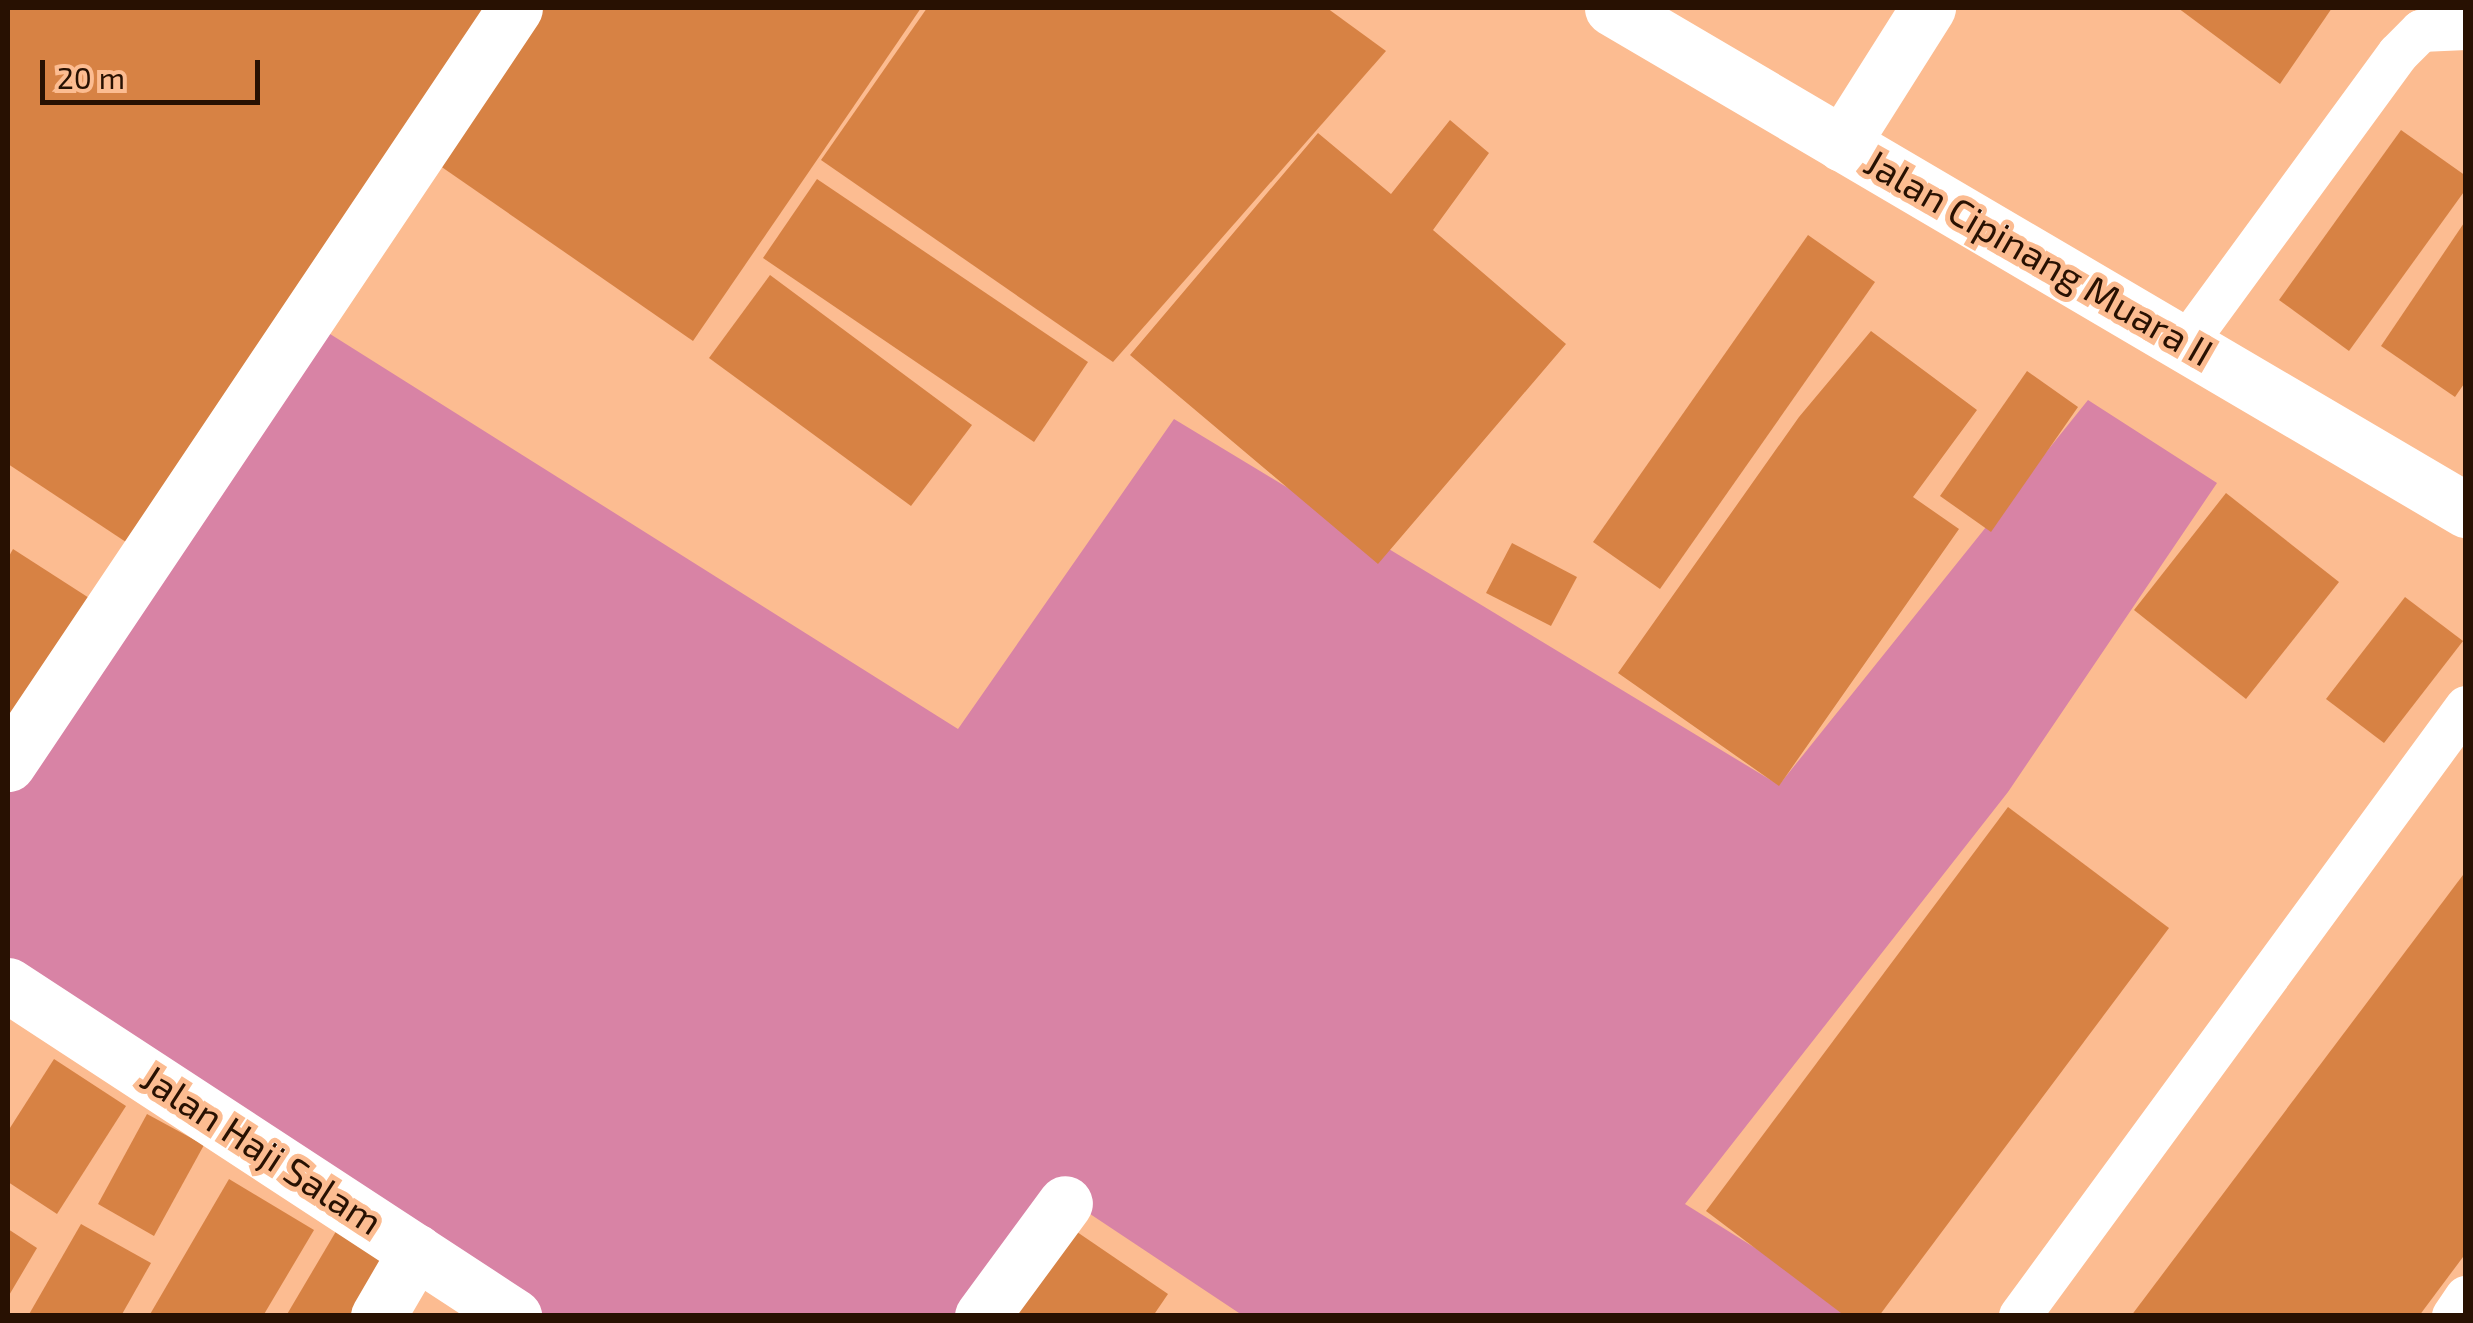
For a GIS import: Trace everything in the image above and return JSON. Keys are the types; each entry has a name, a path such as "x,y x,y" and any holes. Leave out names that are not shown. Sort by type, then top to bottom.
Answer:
{"street":[{"path":"8,764 515,8"},
{"name":"Jalan Cipinang Muara II","path":"1612,8 2188,341 2466,510"},
{"path":"1842,144 1928,8"},
{"name":"Jalan Haji Salam","path":"8,986 514,1316"},
{"path":"982,1316 1065,1203"},
{"path":"378,1316 416,1251"}],"lane":[{"path":"2188,341 2398,54 2421,31 2466,29"},
{"path":"2020,1316 2466,707"},
{"path":"2453,1316 2466,1298"}],"shaded area":[{"path":"311,322 958,729 1174,419 1779,785 2088,400 2217,483 2008,792 1685,1204 1862,1315 1242,1315 1066,1198 977,1315 544,1315 8,971 8,787"}],"building":[{"path":"8,8 494,8 135,548 8,464"},
{"path":"532,8 921,8 693,341 433,161"},
{"path":"927,8 1327,8 1386,51 1113,362 821,160"},
{"path":"2178,8 2332,8 2280,84"},
{"path":"1450,120 1489,153 1433,230 1566,344 1378,564 1130,355 1318,133 1391,194"},
{"path":"2401,130 2466,176 2466,189 2349,351 2279,300"},
{"path":"817,179 1088,362 1034,442 763,258"},
{"path":"2466,220 2466,381 2455,397 2381,346"},
{"path":"1808,235 1875,282 1660,589 1593,542"},
{"path":"770,275 972,425 911,506 709,358"},
{"path":"1871,331 1977,410 1913,497 1959,529 1779,786 1618,673 1799,417"},
{"path":"2027,371 2078,407 1991,532 1940,496"},
{"path":"2226,493 2339,582 2246,699 2134,610"},
{"path":"1512,543 1577,577 1551,626 1486,593"},
{"path":"13,549 100,605 8,745 8,558"},
{"path":"2405,597 2463,641 2384,743 2326,699"},
{"path":"2008,807 2169,928 1879,1316 1845,1316 1706,1211"},
{"path":"2466,871 2466,1253 2419,1316 2131,1316"},
{"path":"54,1059 126,1106 57,1214 8,1182 8,1131"},
{"path":"147,1114 204,1145 154,1236 98,1204"},
{"path":"229,1179 314,1230 263,1316 149,1316"},
{"path":"1058,1219 1168,1294 1153,1316 991,1316"},
{"path":"81,1224 151,1263 121,1316 28,1316"},
{"path":"338,1228 398,1263 367,1316 286,1316"},
{"path":"8,1229 37,1248 8,1297"}]}
